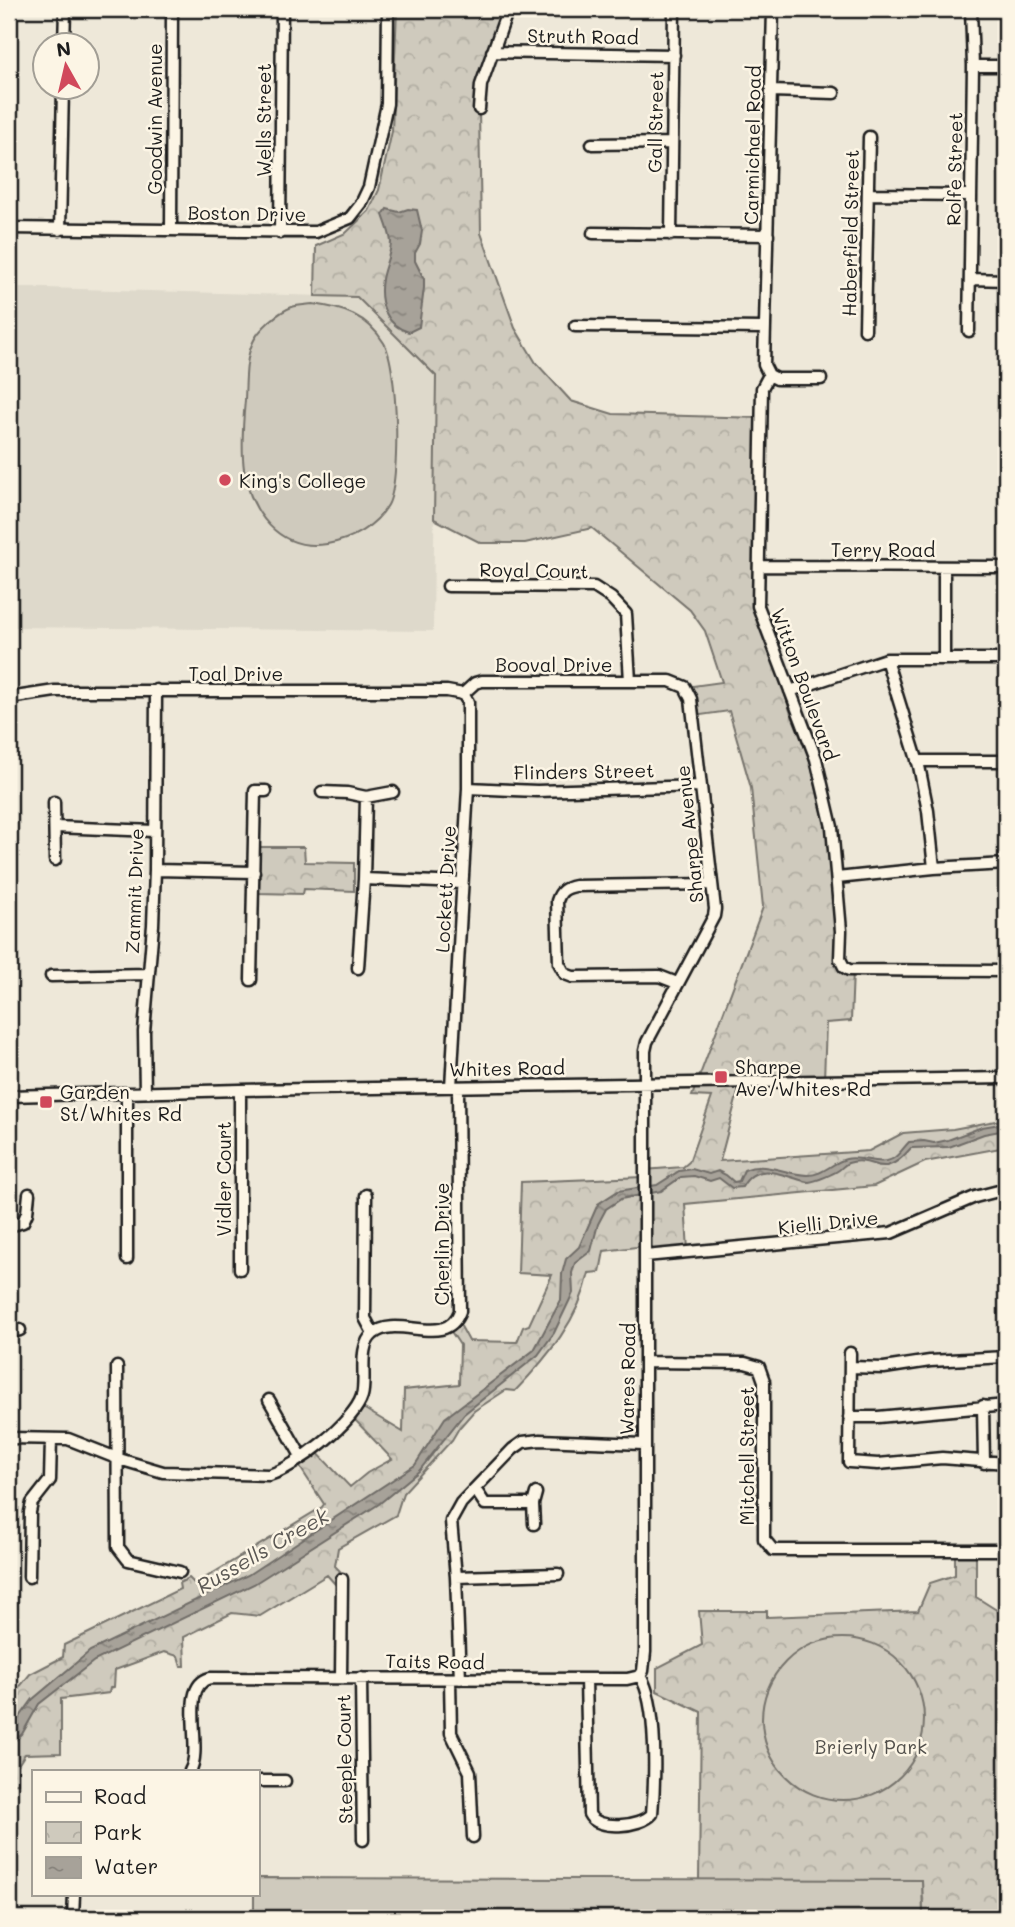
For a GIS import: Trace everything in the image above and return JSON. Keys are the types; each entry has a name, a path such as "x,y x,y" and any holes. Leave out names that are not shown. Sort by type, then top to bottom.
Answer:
{"street":[{"path":"64,32 65,9"},
{"name":"Goodwin Avenue","path":"171,230 172,9"},
{"name":"Wells Street","path":"280,233 282,9"},
{"name":"Boston Drive","path":"9,228 316,232 350,218 369,187 387,104 388,9"},
{"path":"479,109 481,85 508,9"},
{"name":"Gall Street","path":"671,235 674,9"},
{"name":"Carmichael Road","path":"765,283 773,9"},
{"name":"Rolfe Street","path":"969,331 973,66 971,9"},
{"name":"Struth Road","path":"492,52 674,55"},
{"path":"973,66 1006,66"},
{"path":"771,91 834,93"},
{"path":"60,230 63,102"},
{"name":"Haberfield Street","path":"865,330 869,137"},
{"path":"592,144 672,143"},
{"path":"868,194 971,195"},
{"path":"593,233 768,235"},
{"path":"970,279 1006,280"},
{"name":"Witton Boulevard","path":"765,283 764,365 769,375 762,388 758,606 816,759 832,827 841,931 839,959 846,969 1006,971"},
{"path":"575,326 764,328"},
{"path":"769,375 776,379 821,379"},
{"name":"Terry Road","path":"759,566 1006,567"},
{"path":"944,567 944,659"},
{"name":"Royal Court","path":"448,586 594,587 611,598 626,614 630,681"},
{"path":"790,691 886,659 1006,660"},
{"path":"886,659 918,761 929,811 934,868"},
{"name":"Booval Drive","path":"463,694 475,683 482,681 650,681"},
{"name":"Sharpe Avenue","path":"644,1083 647,1042 714,916 694,716 689,693 677,682 650,681"},
{"name":"Toal Drive","path":"9,698 44,692 156,690 453,691 463,694"},
{"name":"Zammit Drive","path":"145,1092 144,1032 155,870 156,690"},
{"name":"Lockett Drive","path":"455,1087 468,788 468,702 463,694"},
{"path":"918,761 1006,761"},
{"name":"Flinders Street","path":"468,788 537,791 700,786"},
{"path":"251,980 254,872 250,791 266,791"},
{"path":"322,792 366,797 393,792"},
{"path":"358,968 366,797"},
{"path":"54,802 55,859"},
{"path":"54,827 154,831"},
{"path":"837,878 1006,864"},
{"path":"155,870 254,872"},
{"path":"364,879 462,883"},
{"path":"677,983 659,976 573,977 565,974 559,963 559,895 575,886 712,884"},
{"path":"51,975 147,974"},
{"name":"Whites Road","path":"9,1096 1006,1078"},
{"name":"Wares Road","path":"640,1676 645,1652 644,1083"},
{"name":"Cherlin Drive","path":"373,1333 388,1328 441,1329 453,1324 460,1311 455,1087"},
{"name":"Vidler Court","path":"240,1090 240,1269"},
{"path":"127,1093 127,1259"},
{"name":"Kielli Drive","path":"645,1256 891,1233 975,1197 1006,1189"},
{"path":"9,1226 23,1222 29,1194"},
{"path":"9,1438 68,1439 119,1459 163,1472 257,1475 280,1471 348,1419 357,1408 365,1377 365,1346 373,1333 365,1318 366,1195"},
{"path":"9,1332 20,1330"},
{"path":"850,1353 848,1459 853,1464 942,1458 1006,1463"},
{"path":"849,1367 884,1368 930,1361 1006,1357"},
{"name":"Mitchell Street","path":"645,1362 745,1363 759,1367 764,1387 764,1539 773,1550 1006,1550"},
{"path":"117,1367 118,1547 128,1560 180,1572"},
{"path":"269,1400 302,1456"},
{"path":"849,1417 878,1417 1006,1405"},
{"path":"984,1406 984,1462"},
{"path":"29,1577 30,1512 32,1503 50,1480 51,1439"},
{"path":"473,1837 470,1772 450,1733 455,1679 456,1577 451,1521 455,1511 523,1442 540,1440 643,1444"},
{"path":"475,1489 485,1504 535,1498 534,1524"},
{"path":"456,1577 558,1574"},
{"path":"341,1677 342,1579"},
{"path":"586,1679 589,1814 593,1821 599,1824 623,1824 641,1822 652,1814 654,1742 651,1706 648,1688 640,1676"},
{"name":"Taits Road","path":"189,1770 195,1757 194,1701 196,1688 203,1680 341,1677 627,1679 640,1676"},
{"name":"Steeple Court","path":"361,1678 363,1840"},
{"path":"259,1781 285,1781"},
{"path":"73,1918 74,1896"}],"shaded area":[{"name":"King's College","path":"9,287 357,297 436,376 433,631 9,627 17,442 9,441"}],"green space":[{"path":"397,9 508,9 479,109 481,233 515,328 536,363 571,401 613,414 762,418 759,610 790,711 809,757 827,832 836,916 835,958 853,970 851,1021 826,1023 824,1080 741,1081 720,1161 869,1151 903,1133 953,1129 1006,1119 1006,1147 925,1162 874,1186 685,1204 688,1250 645,1253 644,1246 604,1251 600,1272 589,1273 570,1322 539,1365 515,1391 506,1390 474,1411 452,1440 403,1493 396,1515 338,1548 335,1566 340,1571 335,1578 335,1584 327,1575 260,1616 232,1613 184,1637 185,1666 181,1666 178,1656 164,1652 115,1670 114,1687 110,1688 109,1693 61,1699 61,1753 25,1754 18,1765 18,1783 9,1784 9,1700 30,1674 63,1657 64,1645 180,1589 179,1583 189,1578 195,1584 322,1507 324,1504 296,1461 313,1448 350,1487 367,1473 392,1459 355,1420 363,1408 403,1432 404,1390 459,1384 460,1345 448,1327 457,1319 469,1341 517,1342 523,1327 529,1325 552,1275 518,1273 521,1182 643,1177 644,1170 683,1167 689,1162 712,1097 692,1096 763,907 751,788 729,711 694,716 685,687 722,682 705,631 690,610 592,528 525,543 481,543 434,519 436,376 357,297 315,296 316,246 346,233 369,211 379,190 392,131"},
{"path":"313,304 353,314 370,326 384,343 389,356 395,398 396,450 392,492 383,513 362,531 345,539 310,545 281,535 260,514 247,485 242,443 246,370 253,342 264,327 287,309"},
{"path":"258,847 304,847 305,862 354,863 354,891 304,889 303,894 258,893"},
{"name":"Brierly Park","path":"976,1548 976,1597 1006,1616 1006,1918 923,1918 922,1880 699,1880 701,1712 657,1691 657,1668 702,1645 699,1611 767,1611 767,1617 918,1611 930,1583 955,1575 955,1549"},
{"path":"843,1638 874,1644 900,1662 918,1688 924,1719 918,1750 900,1776 874,1794 843,1800 812,1794 786,1776 768,1750 762,1719 768,1688 786,1662 812,1644"},
{"path":"259,1878 922,1880 923,1918 254,1918 254,1896 259,1896"}],"water":[{"path":"387,209 399,212 417,210 422,231 415,253 415,261 424,279 419,327 409,332 389,319 381,296 382,279 391,242 383,215"},
{"path":"1006,1123 1006,1130 984,1134 949,1147 911,1148 901,1159 885,1166 857,1161 848,1163 833,1173 809,1182 764,1172 752,1175 742,1187 732,1188 719,1178 710,1181 694,1176 681,1177 661,1191 621,1199 606,1209 598,1224 591,1251 575,1263 572,1273 573,1293 554,1333 538,1355 464,1414 419,1471 379,1504 254,1584 94,1661 39,1704 22,1734 9,1746 9,1732 33,1699 90,1651 248,1575 415,1465 445,1418 534,1350 561,1300 562,1274 566,1259 579,1247 598,1204 618,1191 657,1185 679,1171 692,1169 709,1174 718,1171 734,1182 739,1181 744,1170 760,1167 812,1175 846,1159 889,1160 896,1157 909,1142 934,1143 982,1127"}],"place":[{"name":"King's College","path":"225,480"},
{"name":"Sharpe Ave/Whites Rd","path":"721,1077"},
{"name":"Garden St/Whites Rd","path":"46,1102"}],"water label":[{"name":"Russells Creek","path":"262,1550"}]}
